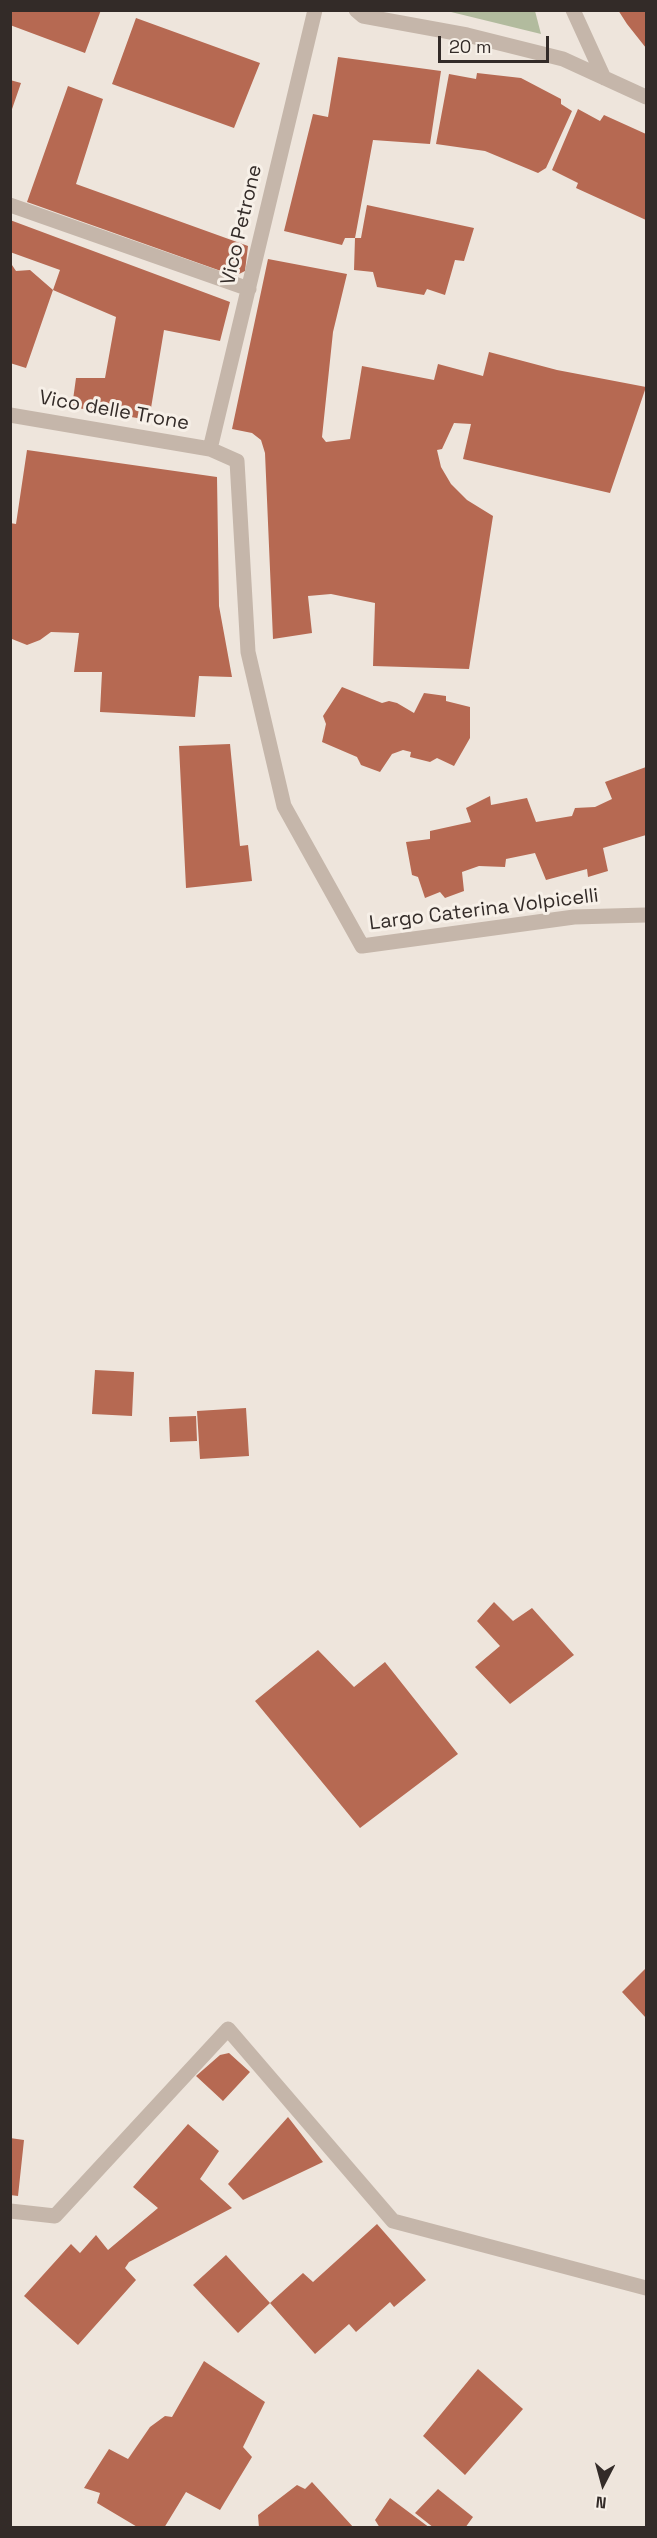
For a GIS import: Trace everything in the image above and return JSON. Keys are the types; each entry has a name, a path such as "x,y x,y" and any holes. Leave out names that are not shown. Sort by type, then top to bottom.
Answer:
{"street":[{"name":"Vico Petrone","path":"210,449 315,10"},
{"path":"356,10 363,16 467,35 563,58 646,97"},
{"path":"573,10 604,78"},
{"path":"10,205 249,289"},
{"name":"Vico delle Trone","path":"10,415 210,449"},
{"name":"Largo Caterina Volpicelli","path":"210,449 237,461 248,652 284,806 362,946 574,917 646,915"},
{"path":"10,2211 55,2216 228,2029 393,2221 646,2288"}],"green space":[{"path":"447,11 535,11 541,34"}],"building":[{"path":"10,10 101,10 85,53 10,25"},
{"path":"618,10 646,10 646,48 627,24"},
{"path":"136,18 260,63 234,128 112,84"},
{"path":"338,57 441,71 430,144 373,140 355,238 345,238 342,245 284,231 313,114 328,117"},
{"path":"477,73 521,78 561,99 561,104 572,111 546,168 538,173 485,151 436,144 449,74 476,79"},
{"path":"10,80 21,83 11,112 10,112"},
{"path":"68,86 103,99 76,184 248,246 245,271 235,276 27,202"},
{"path":"578,109 600,121 604,115 646,134 646,220 576,188 578,183 552,170"},
{"path":"367,205 474,228 464,261 455,260 445,295 427,289 424,295 377,287 373,272 354,270 355,238 361,238"},
{"path":"10,220 230,302 220,341 164,330 149,420 72,407 76,378 105,378 116,317 53,290 60,270 10,252"},
{"path":"268,259 347,274 333,332 322,437 326,442 350,439 362,366 434,380 438,364 483,376 489,352 557,370 646,387 610,493 463,459 471,424 454,423 442,449 437,450 441,467 451,484 467,500 493,516 469,669 373,666 375,603 331,594 308,596 312,633 273,639 265,453 261,440 252,433 232,429"},
{"path":"10,262 16,271 30,270 53,290 26,368 10,363"},
{"path":"27,450 217,477 219,606 232,677 199,676 195,717 100,712 102,672 74,672 79,633 51,632 27,645 12,639 10,523 16,524"},
{"path":"342,687 382,703 389,701 397,703 414,713 424,693 446,696 446,701 470,707 470,738 454,766 437,758 430,762 410,757 411,752 403,750 392,754 380,772 361,765 357,757 322,742 326,724 323,716"},
{"path":"230,744 240,846 248,845 252,881 186,888 179,746"},
{"path":"646,767 646,835 603,848 608,871 588,877 587,869 546,880 535,853 506,859 505,867 479,866 462,872 464,891 445,898 440,892 425,898 418,877 412,875 406,842 430,839 430,831 471,822 466,808 490,796 491,805 527,798 536,822 572,816 575,808 595,807 612,799 605,782"},
{"path":"95,1370 134,1372 132,1416 92,1414"},
{"path":"246,1408 249,1456 200,1459 197,1411"},
{"path":"196,1416 197,1441 170,1442 169,1417"},
{"path":"494,1602 513,1621 532,1608 574,1655 510,1704 475,1667 500,1646 477,1621"},
{"path":"318,1650 354,1687 385,1662 458,1754 360,1828 255,1701"},
{"path":"646,1968 646,2018 622,1992"},
{"path":"229,2053 250,2072 223,2101 196,2076 220,2055"},
{"path":"288,2117 323,2162 243,2200 228,2184"},
{"path":"188,2124 219,2151 200,2179 232,2208 129,2262 125,2268 136,2280 78,2345 24,2296 71,2244 80,2253 96,2235 108,2250 158,2208 133,2187"},
{"path":"10,2138 24,2140 18,2196 10,2195"},
{"path":"377,2224 426,2280 394,2307 390,2302 356,2332 349,2324 315,2354 270,2303 303,2273 313,2282"},
{"path":"226,2255 270,2303 238,2333 193,2285"},
{"path":"204,2361 265,2402 243,2447 252,2457 220,2510 186,2492 164,2528 139,2528 97,2503 100,2493 84,2488 109,2449 128,2459 150,2427 165,2416 172,2417"},
{"path":"478,2369 523,2409 465,2475 423,2436"},
{"path":"312,2482 354,2528 259,2528 258,2515 297,2485 305,2489"},
{"path":"438,2489 473,2517 465,2528 434,2528 415,2513"},
{"path":"390,2498 430,2528 380,2528 375,2520"}]}
